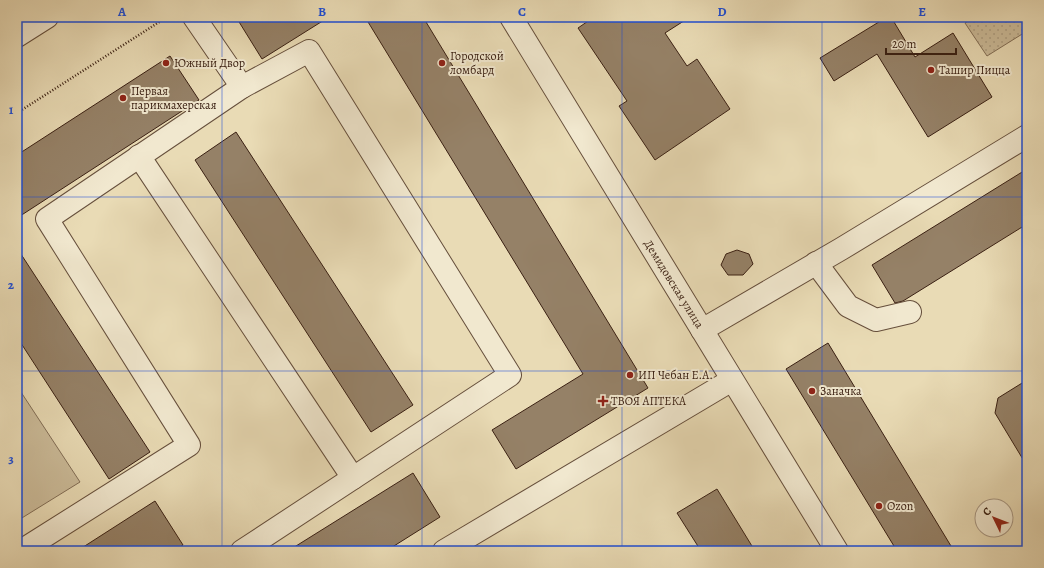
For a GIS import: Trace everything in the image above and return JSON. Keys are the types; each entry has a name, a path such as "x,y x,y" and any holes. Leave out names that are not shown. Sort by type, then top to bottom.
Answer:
{"street":[{"path":"17,36 47,17"},
{"path":"194,17 242,87"},
{"name":"Демидовская улица","path":"511,17 837,551"},
{"path":"21,551 189,445 47,219 242,87 309,51 510,375 242,551"},
{"path":"702,330 1027,136"},
{"path":"139,156 353,478"},
{"path":"816,263 848,306 855,310 876,320 910,312"},
{"path":"444,551 732,380"}],"path":[{"path":"17,113 166,17"}],"shaded area":[{"path":"974,17 1027,17 1027,31 987,56 965,23"},
{"path":"17,386 80,482 17,521"}],"building":[{"path":"236,17 329,17 262,59"},
{"path":"365,17 423,17 648,388 516,469 492,430 583,374"},
{"path":"594,17 690,17 665,33 687,66 697,59 730,109 655,160 619,106 627,101 578,28"},
{"name":"Ташир Пицца","path":"887,17 891,17 915,57 953,33 992,97 928,137 877,54 834,81 820,58"},
{"path":"170,56 199,100 17,218 17,155"},
{"path":"236,132 413,405 371,432 195,160"},
{"path":"1027,169 1027,224 903,301 895,303 872,265"},
{"path":"17,248 150,452 109,479 17,337"},
{"path":"737,250 749,254 753,264 743,275 728,275 721,265 726,254"},
{"path":"828,343 954,551 897,551 786,369"},
{"path":"1027,380 1027,466 995,413 998,398"},
{"path":"413,473 440,517 386,551 288,551"},
{"path":"717,489 755,551 701,551 677,513"},
{"path":"155,501 183,545 173,551 77,551"}],"place":[{"name":"Южный Двор","path":"166,63"},
{"name":"Городской ломбард","path":"442,63"},
{"name":"Ташир Пицца","path":"931,70"},
{"name":"Первая парикмахерская","path":"123,98"},
{"name":"ИП Чебан Е.А.","path":"630,375"},
{"name":"Заначка","path":"812,391"},
{"name":"ТВОЯ АПТЕКА","path":"603,401"},
{"name":"Ozon","path":"879,506"}]}
